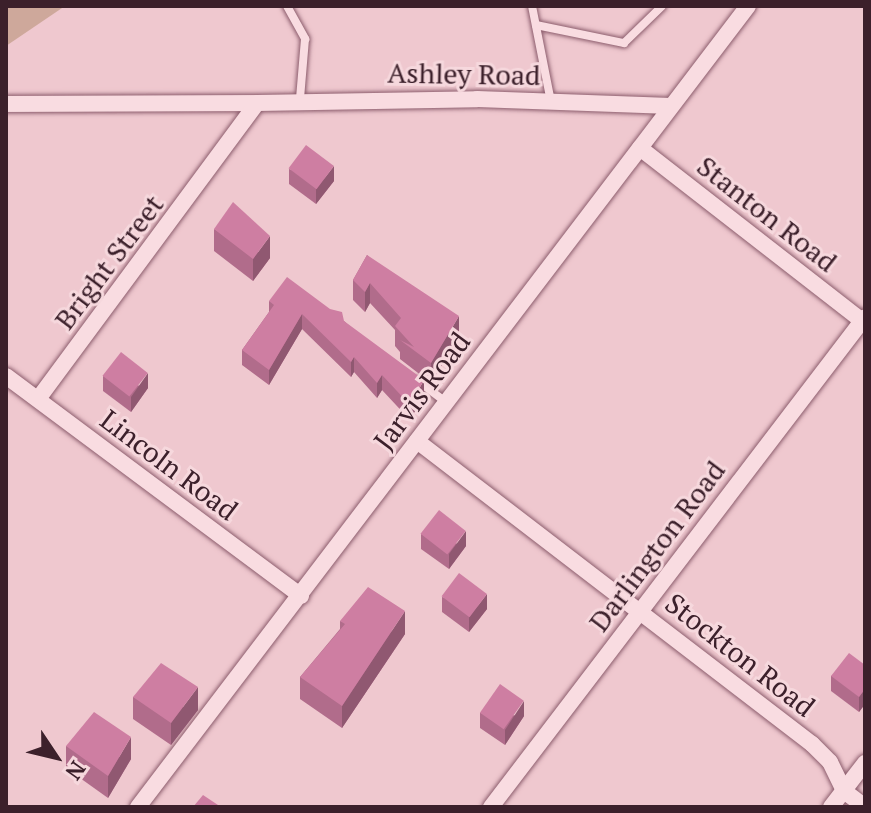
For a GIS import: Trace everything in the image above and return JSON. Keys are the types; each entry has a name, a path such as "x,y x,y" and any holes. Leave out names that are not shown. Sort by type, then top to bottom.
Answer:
{"street":[{"name":"Jarvis Road","path":"138,807 748,6"},
{"name":"Ashley Road","path":"6,104 257,103 300,99 671,106"},
{"name":"Bright Street","path":"38,399 222,156 257,103"},
{"name":"Stanton Road","path":"640,148 863,319"},
{"name":"Darlington Road","path":"491,807 863,319"},
{"name":"Lincoln Road","path":"6,376 301,596"},
{"name":"Stockton Road","path":"417,441 812,744 830,762 844,791 865,807"},
{"path":"831,807 865,763"}],"lane":[{"path":"287,6 305,39 300,99"},
{"path":"532,6 551,102"},
{"path":"536,25 624,43 662,6"},
{"path":"409,375 446,402"}],"shaded area":[{"path":"6,6 65,6 6,46"}],"building":[{"path":"306,145 334,166 316,189 289,168"},
{"path":"233,202 270,236 253,259 214,229"},
{"path":"367,255 459,316 431,363 400,340 414,347 395,326 401,318 370,283 365,292 353,280"},
{"path":"287,277 330,309 342,312 344,321 424,380 410,405 382,375 377,383 354,357 351,362 302,314 269,370 242,350 274,305 269,301"},
{"path":"121,352 148,373 129,397 103,376"},
{"path":"439,510 466,531 447,555 421,534"},
{"path":"459,573 487,594 469,617 442,596"},
{"path":"368,587 405,611 342,706 300,677 345,624 340,621"},
{"path":"849,653 865,665 865,689 859,697 831,676"},
{"path":"161,663 198,687 171,723 133,697"},
{"path":"500,684 524,701 504,729 480,713"},
{"path":"94,712 131,737 108,776 66,746"},
{"path":"203,795 221,807 193,807"}]}
